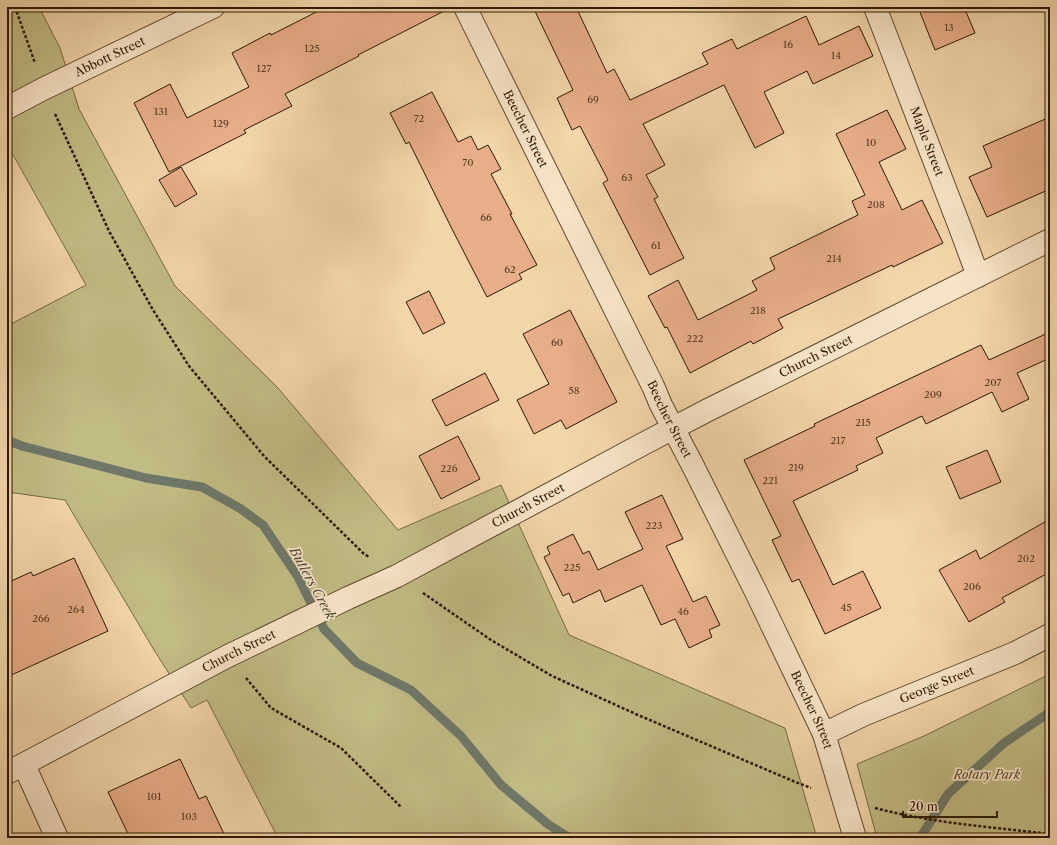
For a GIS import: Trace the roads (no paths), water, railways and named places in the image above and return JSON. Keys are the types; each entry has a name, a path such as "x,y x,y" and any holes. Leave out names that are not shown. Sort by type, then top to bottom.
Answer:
{"street":[{"name":"Abbott Street","path":"7,108 213,7"},
{"name":"Beecher Street","path":"465,7 673,428 756,592 824,734 854,834"},
{"name":"Maple Street","path":"875,7 978,276"},
{"name":"Church Street","path":"15,769 228,656 397,576 673,428 1050,240"},
{"name":"George Street","path":"824,734 863,715 1015,653 1050,635"},
{"path":"15,769 57,838"}],"waterway":[{"name":"Butlers Creek","path":"7,440 22,446 146,478 202,487 241,509 263,525 298,577 324,629 357,663 411,690 461,736 501,785 549,825 570,838"},
{"name":"Butlers Creek","path":"920,838 948,794 1004,743 1050,712"}],"park label":[{"name":"Rotary Park","path":"987,775"}]}
